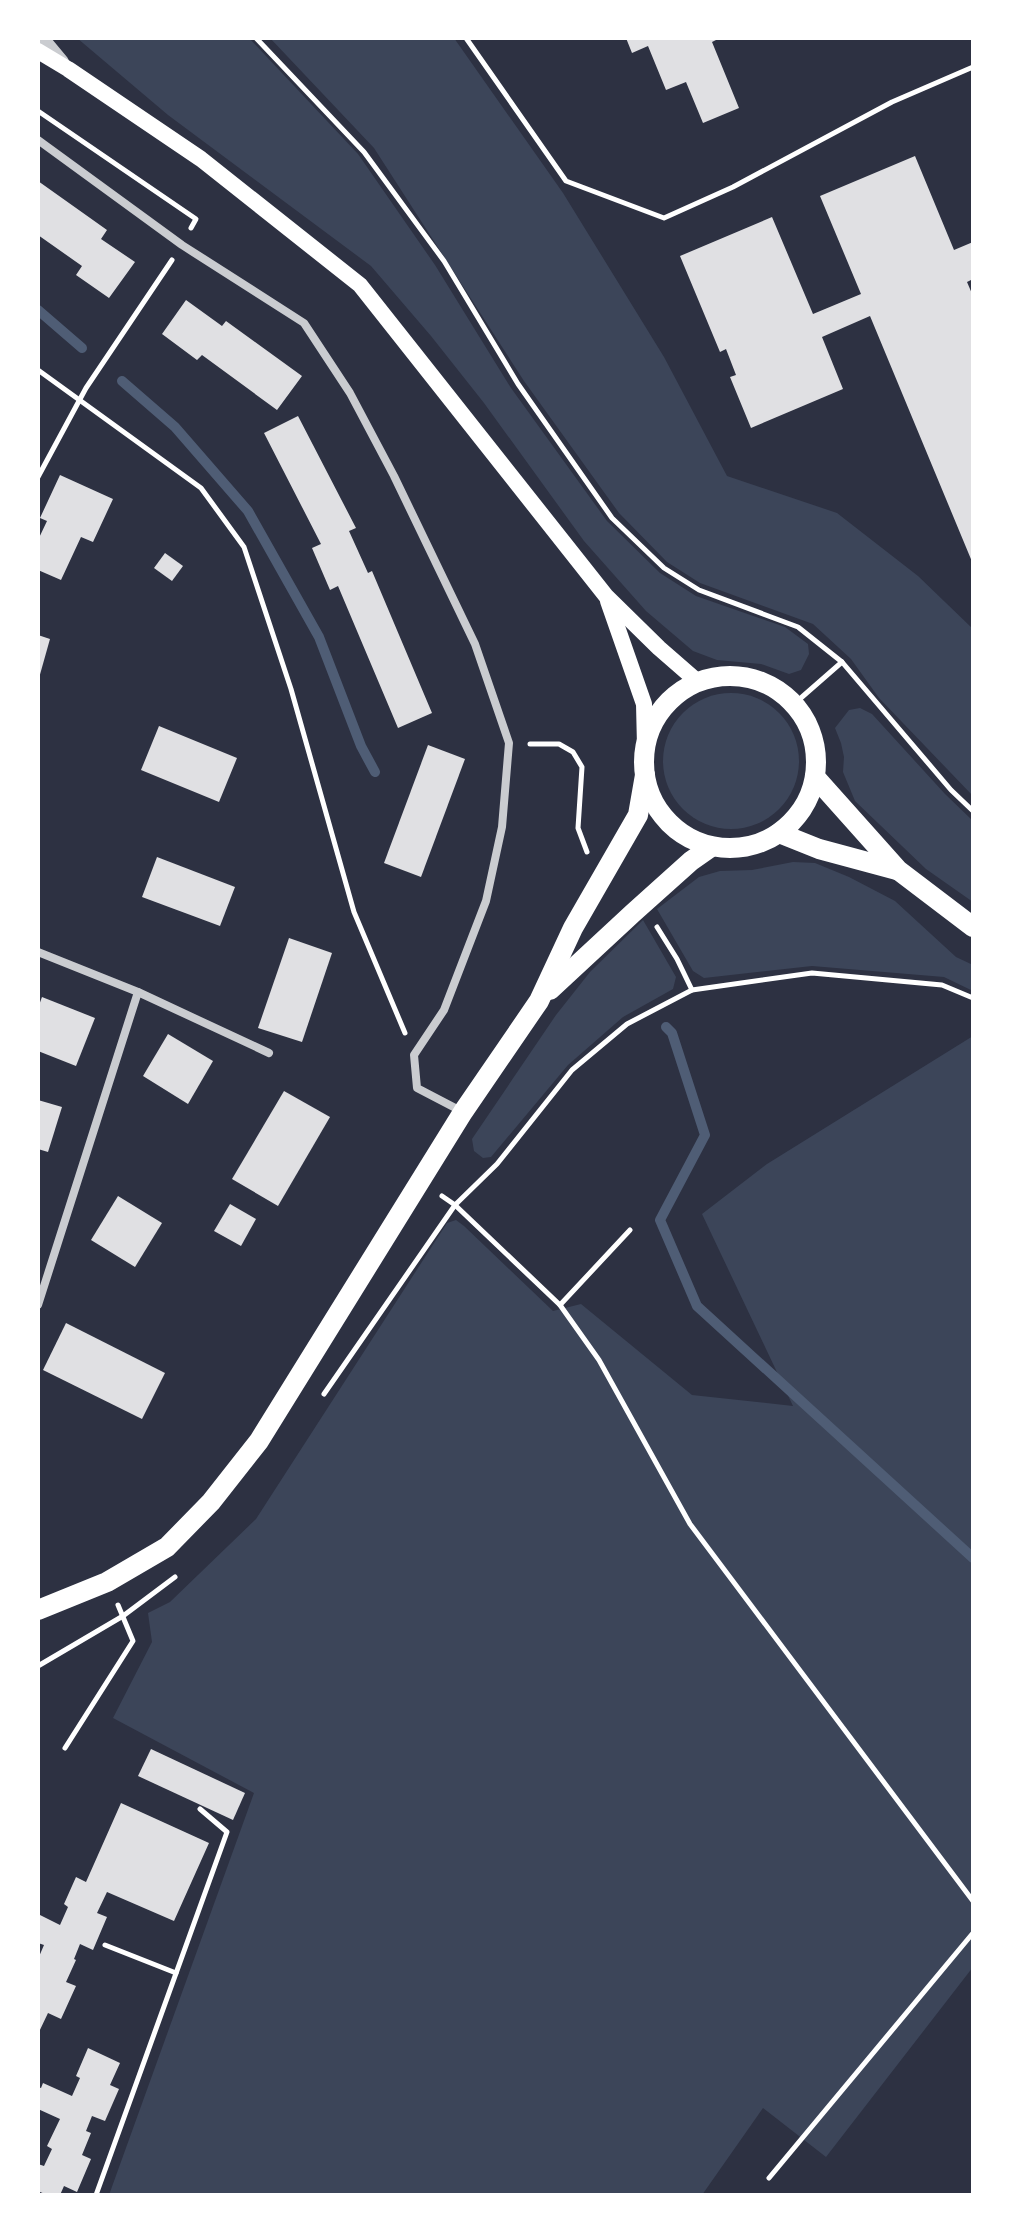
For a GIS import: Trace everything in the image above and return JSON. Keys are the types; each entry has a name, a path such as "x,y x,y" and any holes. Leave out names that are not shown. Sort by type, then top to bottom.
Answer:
{"main road":[{"path":"38,51 201,159 360,285 606,596 698,682"},
{"path":"38,1610 107,1582 167,1547 211,1502 259,1441 463,1112 539,1001 573,928 638,815 645,775 644,704 606,596"},
{"path":"645,746 654,720 672,698 698,682 721,676 748,678 773,688 794,704 808,726 815,751 815,777 808,799 796,818 779,833 758,844 735,849 711,847 689,838 670,824 653,801 645,775"},
{"path":"815,777 898,870 973,927"},
{"path":"779,833 819,849 898,870"},
{"path":"539,1001 691,861 711,847"}],"street":[{"path":"42,38 68,69"},
{"path":"38,140 182,245 304,323 350,393 475,644 509,743 502,827 486,901 444,1010 414,1055 417,1088 463,1112"},
{"path":"38,952 138,992 269,1053"},
{"path":"38,1305 138,992"}],"path":[{"path":"256,38 364,152 444,261 518,384 612,518 664,568 699,590 798,627 842,662 951,790 973,811"},
{"path":"466,38 566,181 664,218 733,187 892,102 973,67"},
{"path":"38,111 196,219 80,399 38,477"},
{"path":"38,370 201,488 244,547 291,689 354,912 414,1055"},
{"path":"794,704 842,662"},
{"path":"509,743 559,744 573,752 582,767 578,828 589,857"},
{"path":"650,916 692,990"},
{"path":"973,998 942,985 812,973 692,990 627,1024 572,1070 497,1164 455,1205 560,1305 599,1360 690,1524 973,1901"},
{"path":"560,1305 630,1230"},
{"path":"65,1748 133,1641 107,1582"},
{"path":"96,2195 227,1832 200,1809"},
{"path":"769,2178 973,1933"},
{"path":"105,1945 176,1973"}],"shaded area":[{"path":"77,38 249,38 358,154 435,265 511,388 607,521 660,573 696,596 785,627 808,644 809,654 801,670 789,674 761,664 717,660 693,651 646,611 584,541 484,403 371,266 168,115"},
{"path":"270,38 454,38 563,193 664,357 727,476 837,513 918,576 973,629 973,796 879,698 851,659 813,624 700,583 667,562 619,513 524,381 374,148"},
{"path":"731,693 757,698 779,713 794,735 799,761 794,787 779,809 757,824 731,829 705,824 683,809 668,787 663,761 668,735 683,713 705,698"},
{"path":"860,708 872,714 973,821 973,902 926,869 855,801 843,772 844,757 835,728 849,710"},
{"path":"793,862 815,863 895,901 956,957 973,965 973,991 944,977 812,966 704,978 693,971 657,909 699,877 720,871 752,870"},
{"path":"643,920 676,977 673,989 623,1017 568,1065 491,1157 483,1158 474,1151 472,1139 556,1015 590,972"},
{"path":"973,1036 973,1967 826,2157 763,2108 702,2195 109,2195 254,1793 113,1718 152,1642 148,1613 170,1602 256,1519 447,1223 456,1220 553,1311 581,1304 692,1395 793,1406 702,1214 767,1164"}],"building":[{"path":"626,38 720,38 712,42 739,108 703,123 686,82 666,90 648,46 632,53"},
{"path":"915,156 954,250 973,242 973,279 967,282 973,296 973,564 870,316 822,337 843,389 751,428 730,377 736,375 726,349 720,352 680,256 772,217 813,314 861,294 820,196"},
{"path":"38,181 107,230 101,239 135,262 109,298 76,275 82,266 38,235"},
{"path":"186,300 222,326 226,321 302,376 277,410 202,355 197,360 162,334"},
{"path":"298,416 356,528 349,531 368,573 372,571 432,713 398,728 338,586 330,590 312,548 321,544 264,433"},
{"path":"60,475 113,499 93,542 81,537 61,580 38,570 38,540 47,521 40,518"},
{"path":"165,553 183,566 172,581 154,568"},
{"path":"38,635 50,639 39,678 38,678"},
{"path":"159,726 237,758 219,802 141,770"},
{"path":"428,745 465,759 421,877 384,863"},
{"path":"157,857 235,887 220,926 142,897"},
{"path":"289,938 332,953 302,1042 258,1028"},
{"path":"42,997 95,1018 76,1066 38,1051 38,1008"},
{"path":"168,1034 213,1061 188,1104 143,1076"},
{"path":"284,1091 330,1117 278,1206 232,1179"},
{"path":"38,1100 62,1107 48,1152 38,1149"},
{"path":"118,1196 162,1223 135,1267 91,1240"},
{"path":"230,1204 256,1219 241,1246 214,1231"},
{"path":"66,1323 165,1373 142,1419 43,1370"},
{"path":"151,1749 245,1793 233,1820 138,1776"},
{"path":"121,1803 209,1843 174,1921 107,1892 97,1913 107,1917 93,1950 80,1944 66,1982 76,1986 61,2019 48,2013 38,2034 38,1959 44,1945 38,1943 38,1914 60,1925 68,1907 64,1904 76,1877 86,1882"},
{"path":"88,2048 120,2063 110,2085 119,2089 105,2121 92,2116 86,2131 91,2133 82,2155 91,2159 77,2192 64,2186 60,2195 47,2195 38,2191 38,2164 44,2166 52,2149 47,2146 60,2119 38,2109 38,2087 41,2088 43,2083 72,2096 80,2078 76,2076"}],"waterway":[{"path":"38,310 82,348"},
{"path":"122,381 175,427 248,511 319,637 361,746 375,772"},
{"path":"666,1027 672,1033 705,1135 660,1220 697,1306 973,1558"}]}
